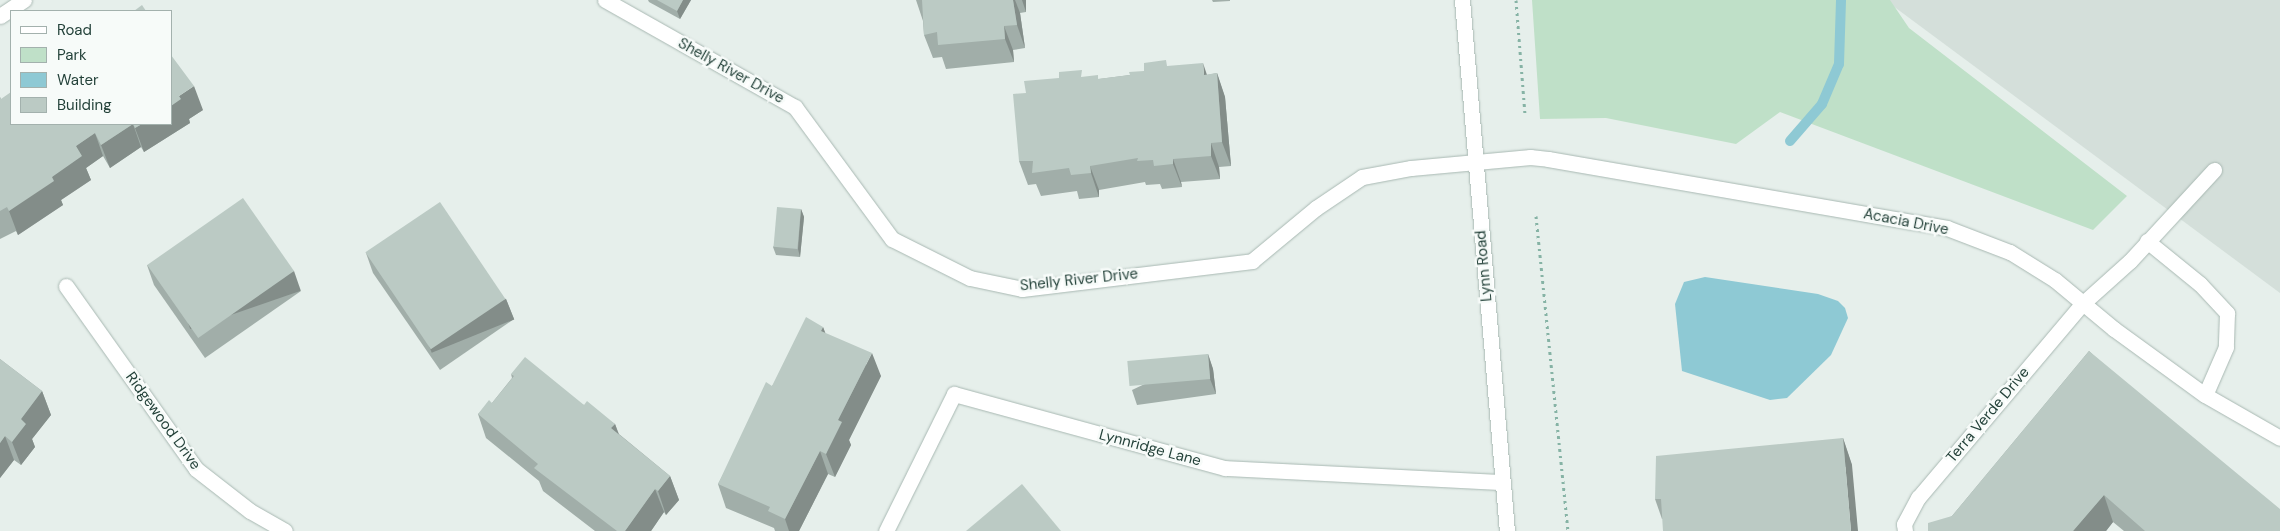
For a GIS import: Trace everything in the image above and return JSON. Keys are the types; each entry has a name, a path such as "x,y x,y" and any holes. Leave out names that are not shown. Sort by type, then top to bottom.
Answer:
{"street":[{"path":"0,16 24,0"},
{"name":"Shelly River Drive","path":"607,0 794,107 892,238 970,278 1022,289 1252,261 1316,208 1362,177 1411,168 1475,163"},
{"name":"Lynn Road","path":"1462,0 1507,531"},
{"name":"Acacia Drive","path":"1475,163 1530,157 1548,159 1947,228 2010,252 2055,280 2082,304 2205,395 2280,438"},
{"name":"Terra Verde Drive","path":"1905,531 1904,524 1918,498 2082,304 2147,241 2214,170"},
{"path":"2147,241 2200,284 2227,314 2226,346 2205,395"},
{"name":"Ridgewood Drive","path":"66,286 196,469 250,510 285,531"},
{"name":"Lynnridge Lane","path":"886,531 954,394 1225,468 1502,482"}],"path":[{"path":"1516,0 1526,114"},
{"path":"1536,216 1568,531"}],"shaded area":[{"path":"1885,0 2280,0 2280,293"}],"green space":[{"path":"1532,0 1890,0 1909,28 2127,196 2093,230 1780,112 1736,144 1606,118 1540,119"}],"water":[{"path":"1705,277 1818,294 1838,301 1845,308 1848,318 1831,355 1787,398 1770,400 1682,371 1675,304 1684,282"}],"building":[{"path":"657,0 683,0 677,11"},
{"path":"922,0 1013,0 1017,25 1004,26 1005,39 938,45 937,32 924,35"},
{"path":"142,5 145,10 135,10"},
{"path":"172,56 194,86 179,96 181,99 172,105"},
{"path":"1166,60 1167,66 1203,63 1204,75 1217,73 1222,142 1211,143 1211,156 1173,159 1173,164 1154,166 1153,160 1137,161 1138,158 1090,166 1091,173 1071,175 1069,168 1032,173 1033,161 1019,161 1013,94 1026,93 1024,81 1059,78 1059,72 1082,70 1081,77 1098,75 1098,79 1130,75 1129,72 1144,71 1144,63"},
{"path":"10,93 10,125 131,125 101,145 95,133 76,146 82,156 52,177 54,181 9,211 7,207 0,211 0,97 1,99"},
{"path":"243,198 294,271 198,338 147,265"},
{"path":"440,202 505,299 431,349 365,252"},
{"path":"777,207 801,209 797,249 774,247"},
{"path":"806,317 823,327 821,331 872,353 838,420 842,422 826,454 820,451 785,519 768,511 770,507 718,484 766,382 772,386"},
{"path":"2089,351 2280,509 2280,531 2145,531 2104,495 2073,531 1928,531 1928,523 1952,516"},
{"path":"1208,354 1210,379 1129,386 1127,361"},
{"path":"525,357 584,405 587,401 615,424 611,428 670,476 658,491 655,489 625,531 617,531 534,468 538,464 478,414 489,400 492,403 514,376 511,374"},
{"path":"0,359 42,391 21,419 26,424 12,442 5,436 0,443"},
{"path":"1843,438 1851,531 1663,531 1661,499 1655,499 1656,456"},
{"path":"1022,484 1061,531 966,531"}],"waterway":[{"path":"1790,141 1822,104 1839,64 1841,0"}]}
